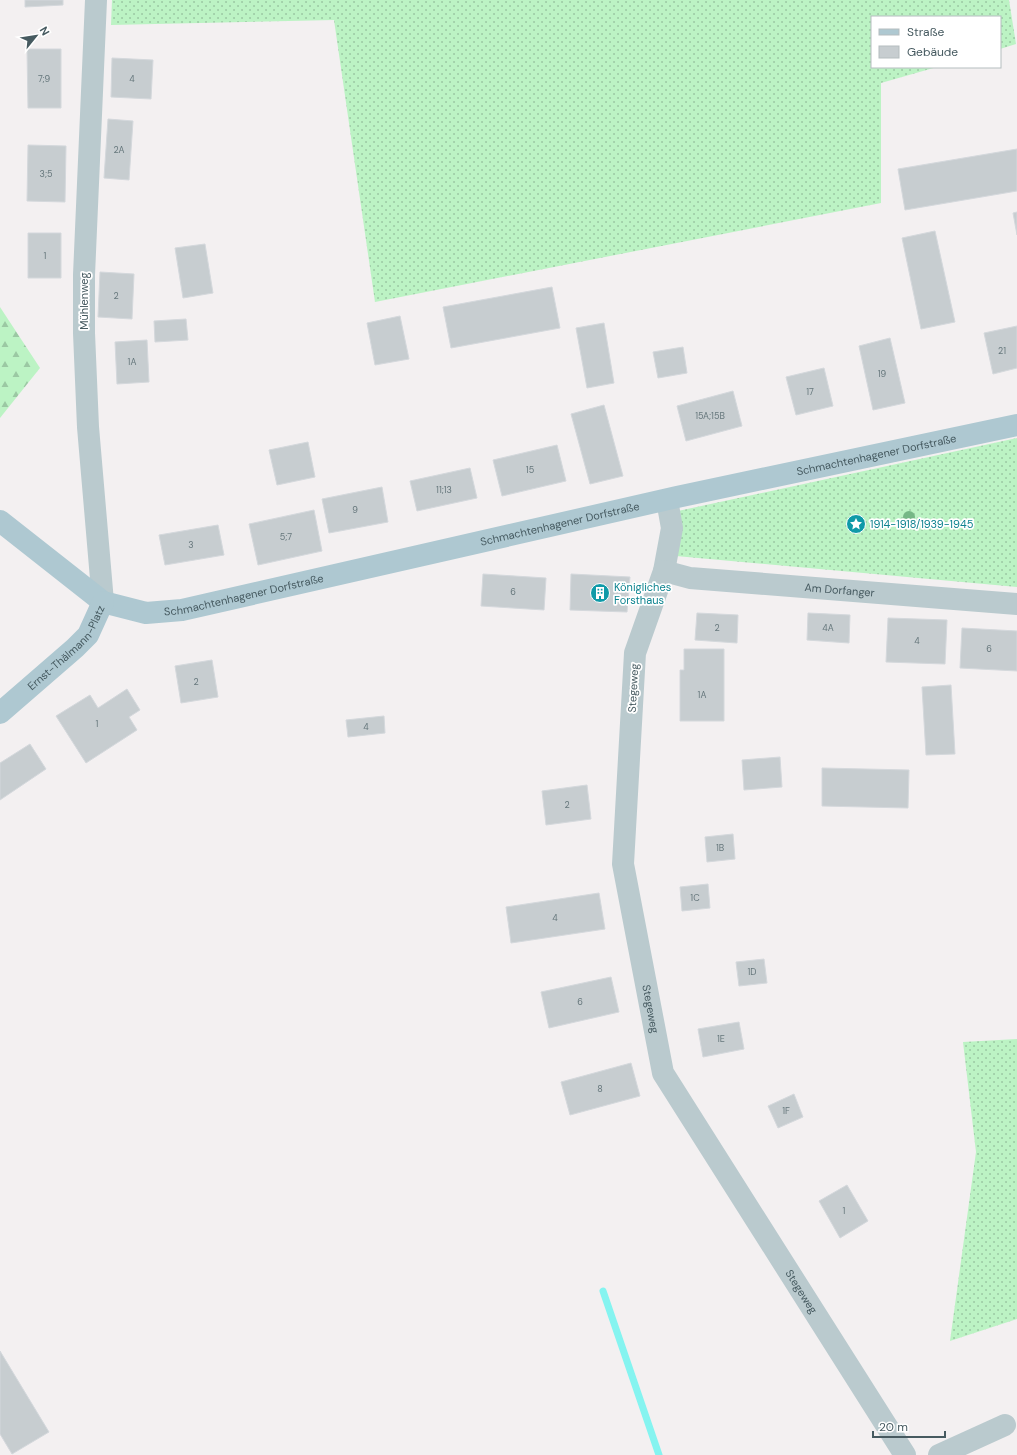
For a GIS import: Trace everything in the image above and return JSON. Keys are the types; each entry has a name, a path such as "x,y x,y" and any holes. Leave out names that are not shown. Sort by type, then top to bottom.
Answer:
{"main road":[{"name":"Schmachtenhagener Dorfstraße","path":"103,602 146,613 191,609 667,500 1017,426"},
{"name":"Ernst-Thälmann-Platz","path":"0,521 103,602 88,635 0,714"}],"street":[{"name":"Mühlenweg","path":"96,0 84,275 84,333 88,427 103,602"},
{"name":"Stegeweg","path":"667,500 672,528 664,571 635,652 623,864 663,1073 905,1455"},
{"name":"Am Dorfanger","path":"664,571 690,578 1017,604"},
{"path":"939,1455 1005,1425"}],"green space":[{"path":"112,0 1009,0 1016,44 1001,49 1001,16 871,16 871,68 934,68 881,83 881,203 375,302 334,20 111,25"},
{"path":"0,307 40,368 0,418"},
{"path":"1017,438 1017,587 676,556 678,511"},
{"path":"1017,1039 1017,1319 950,1341 976,1152 963,1042"}],"building":[{"path":"25,0 63,0 63,5 25,7"},
{"path":"27,49 61,49 61,108 28,108"},
{"path":"112,58 153,60 151,99 111,97"},
{"path":"108,119 133,121 129,180 104,178"},
{"path":"28,145 66,146 65,202 27,201"},
{"path":"1017,149 1017,191 905,210 898,169"},
{"path":"1017,212 1017,235 1013,213"},
{"path":"935,231 955,322 921,329 902,238"},
{"path":"28,233 61,233 61,278 28,278"},
{"path":"205,244 213,293 183,298 175,248"},
{"path":"100,272 134,274 132,319 98,317"},
{"path":"552,287 560,328 451,348 443,307"},
{"path":"400,316 409,359 375,365 367,323"},
{"path":"186,319 188,340 155,342 154,321"},
{"path":"604,323 614,383 587,388 576,328"},
{"path":"1017,326 1017,368 993,374 984,333"},
{"path":"890,338 905,403 873,410 859,346"},
{"path":"147,340 149,382 117,384 115,342"},
{"path":"683,347 687,373 658,378 653,352"},
{"path":"824,368 833,406 796,415 786,377"},
{"path":"733,391 742,426 686,441 677,406"},
{"path":"604,405 623,476 590,484 571,414"},
{"path":"308,442 315,477 277,485 269,450"},
{"path":"557,445 566,481 502,496 493,460"},
{"path":"470,468 477,498 417,511 410,481"},
{"path":"382,487 388,522 329,533 322,499"},
{"path":"314,510 322,551 258,565 249,524"},
{"path":"218,525 224,555 165,565 159,535"},
{"path":"483,574 546,578 544,610 481,606"},
{"name":"Königliches Forsthaus","path":"571,574 630,577 627,612 570,610"},
{"path":"697,613 738,615 737,643 695,640"},
{"path":"808,613 850,615 849,643 807,640"},
{"path":"888,618 947,620 945,664 886,662"},
{"path":"962,628 1017,631 1017,671 960,668"},
{"path":"684,649 724,649 724,721 680,721 680,670 684,670"},
{"path":"212,660 218,697 181,703 175,666"},
{"path":"951,685 955,754 926,755 922,687"},
{"path":"127,689 140,710 129,717 137,730 86,763 56,716 90,695 98,708"},
{"path":"384,716 385,733 348,737 346,720"},
{"path":"30,744 46,769 0,800 0,763"},
{"path":"780,757 782,787 744,790 742,760"},
{"path":"822,768 909,770 908,808 822,806"},
{"path":"587,785 591,819 546,825 542,791"},
{"path":"733,834 735,859 707,862 705,837"},
{"path":"708,884 710,908 682,911 680,887"},
{"path":"599,893 605,929 511,943 506,907"},
{"path":"764,959 767,983 739,986 736,962"},
{"path":"611,977 619,1012 549,1028 541,992"},
{"path":"739,1022 744,1049 703,1057 698,1029"},
{"path":"631,1063 640,1096 570,1115 561,1082"},
{"path":"794,1094 803,1117 778,1128 768,1106"},
{"path":"847,1185 868,1221 840,1238 819,1201"},
{"path":"0,1351 49,1432 12,1454 0,1434"}],"waterway":[{"path":"603,1291 659,1455"}],"place":[{"name":"1914-1918/1939-1945","path":"856,524"},
{"name":"Königliches Forsthaus","path":"600,593"}]}
